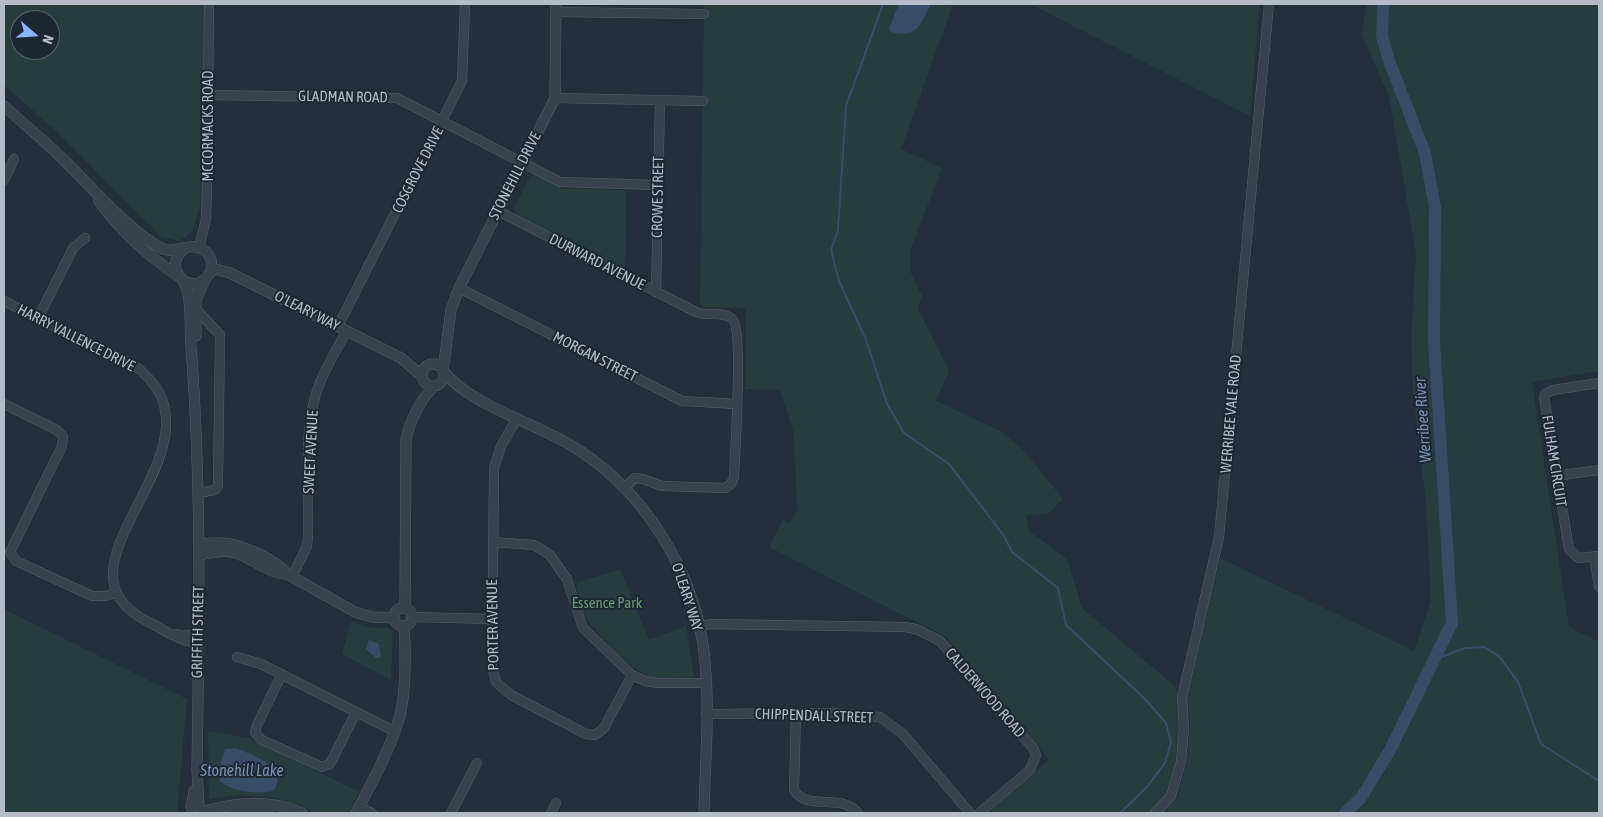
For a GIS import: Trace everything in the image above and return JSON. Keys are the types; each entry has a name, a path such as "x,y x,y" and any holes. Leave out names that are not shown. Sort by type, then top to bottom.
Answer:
{"street":[{"name":"MCCORMACKS ROAD","path":"199,248 206,219 209,4"},
{"name":"COSGROVE DRIVE","path":"342,329 462,80 464,72 466,4"},
{"name":"WERRIBEE VALE ROAD","path":"1155,813 1171,796 1181,762 1184,729 1182,697 1219,537 1269,4"},
{"path":"556,8 704,14"},
{"name":"STONEHILL DRIVE","path":"443,371 451,310 460,288 555,98 556,8"},
{"name":"GLADMAN ROAD","path":"208,95 397,98 522,163 566,183 658,185"},
{"path":"555,98 703,101"},
{"name":"CROWE STREET","path":"656,292 660,101"},
{"path":"4,106 62,158 148,241 167,251 199,248 210,257 212,268 206,279 194,284 180,278 152,258 112,219 87,183"},
{"path":"4,180 14,159"},
{"name":"DURWARD AVENUE","path":"498,211 696,312 729,316 734,322 738,334 734,477 731,484 725,488 662,486 635,478 624,488"},
{"path":"38,318 73,248 85,238"},
{"path":"180,278 175,264 184,249"},
{"name":"O'LEARY WAY","path":"212,268 230,273 401,358"},
{"name":"GRIFFITH STREET","path":"180,278 188,295 194,377 198,493 197,811"},
{"name":"GRIFFITH STREET","path":"194,377 196,309 200,288 206,279"},
{"name":"MORGAN STREET","path":"460,288 682,401 736,404"},
{"name":"HARRY VALLENCE DRIVE","path":"4,301 138,369 159,391 166,417 166,442 153,474 114,554 111,574 116,593 133,614 181,640 199,638"},
{"path":"196,309 220,335 218,486 215,490 198,493"},
{"name":"SWEET AVENUE","path":"289,576 307,546 310,421 314,401 342,329"},
{"path":"417,407 424,368 431,364 447,344"},
{"path":"401,358 437,365 470,394"},
{"path":"401,358 427,384 445,386 470,394"},
{"path":"405,608 406,439 410,422 417,407 434,386 443,379 443,371"},
{"name":"FULHAM CIRCUIT","path":"1596,556 1578,558 1569,549 1555,476 1544,402 1545,394 1552,390 1599,383"},
{"name":"O'LEARY WAY","path":"470,394 568,443 624,488 659,530 679,566 698,627 705,660 704,813"},
{"path":"4,404 57,430 63,437 62,446 7,551 16,561 92,596 105,596 116,593"},
{"name":"PORTER AVENUE","path":"517,418 501,446 494,468 492,667 496,682 511,695 586,734 599,734 632,675"},
{"path":"1555,476 1599,470"},
{"path":"493,542 534,545 550,555 567,579 583,628 632,675 645,681 657,683 706,683"},
{"path":"199,544 222,543 244,548 282,567 289,576"},
{"path":"199,555 225,551 235,552 279,574 289,576 355,612 372,617 394,618"},
{"path":"1596,556 1599,588"},
{"path":"405,608 411,611 413,618 410,624 404,626 398,625 394,618 398,609 405,608"},
{"path":"413,618 492,619"},
{"name":"CALDERWOOD ROAD","path":"698,627 708,624 905,627 916,629 940,641 1033,748 1036,755 1030,770 979,813"},
{"path":"372,813 357,810 380,765 394,731 402,700 404,626"},
{"path":"238,657 262,664 394,731"},
{"path":"282,674 256,730 257,736 262,740 322,767 326,766 330,764 356,712"},
{"name":"CHIPPENDALL STREET","path":"706,714 868,715 880,717 892,724 970,813"},
{"path":"796,714 794,790 797,796 806,801 839,802 858,813"},
{"path":"451,813 477,763"},
{"path":"197,811 238,803 259,802 302,813"},
{"path":"551,813 556,803"},
{"path":"235,813 268,813"}],"green space":[{"path":"4,4 205,4 202,200 192,232 179,241 161,237 58,133 4,85"},
{"path":"704,4 953,4 901,149 942,168 910,251 910,271 922,296 918,309 949,371 936,401 1003,432 1025,452 1063,499 1048,514 1026,515 1029,531 1067,559 1082,608 1177,688 1179,755 1177,768 1169,793 1151,813 987,813 1049,760 946,637 769,547 783,520 790,524 797,510 794,434 780,390 745,389 746,308 705,307 700,304"},
{"path":"1030,4 1260,4 1250,116"},
{"path":"1366,4 1599,4 1599,371 1532,382 1569,627 1599,642 1599,813 1162,813 1177,798 1187,763 1190,725 1187,695 1220,558 1414,651 1431,600 1426,504 1413,391 1411,337 1416,254 1389,96 1362,35"},
{"path":"536,175 564,189 623,190 626,193 625,266 622,268 516,214 514,208 530,177"},
{"name":"Essence Park","path":"620,569 649,640 686,626 694,677 662,678 644,674 634,668 614,650 588,620 581,606 576,583"},
{"path":"4,609 187,699 177,813 4,813"},
{"path":"351,621 365,627 388,628 393,632 391,680 342,654"},
{"path":"208,731 249,738 359,792 349,813 316,813 301,806 271,797 240,795 209,799"}],"water":[{"path":"899,4 931,4 917,28 900,34 891,32 889,28"},
{"path":"369,640 379,644 381,657 376,658 366,649"},
{"name":"Stonehill Lake","path":"236,748 260,759 273,769 277,782 274,791 246,792 232,788 220,781 219,770 225,749"}],"waterway":[{"path":"883,4 846,106 838,230 831,250 839,281 866,340 887,404 904,433 949,464 1004,536 1012,552 1058,588 1066,625 1145,699 1166,723 1171,742 1165,763 1147,787 1120,813"},
{"name":"Werribee River","path":"1345,813 1361,798 1390,750 1452,623 1434,341 1435,207 1425,153 1388,58 1382,36 1383,4"},
{"path":"1436,659 1465,648 1484,647 1499,656 1518,682 1541,744 1599,781"}]}
